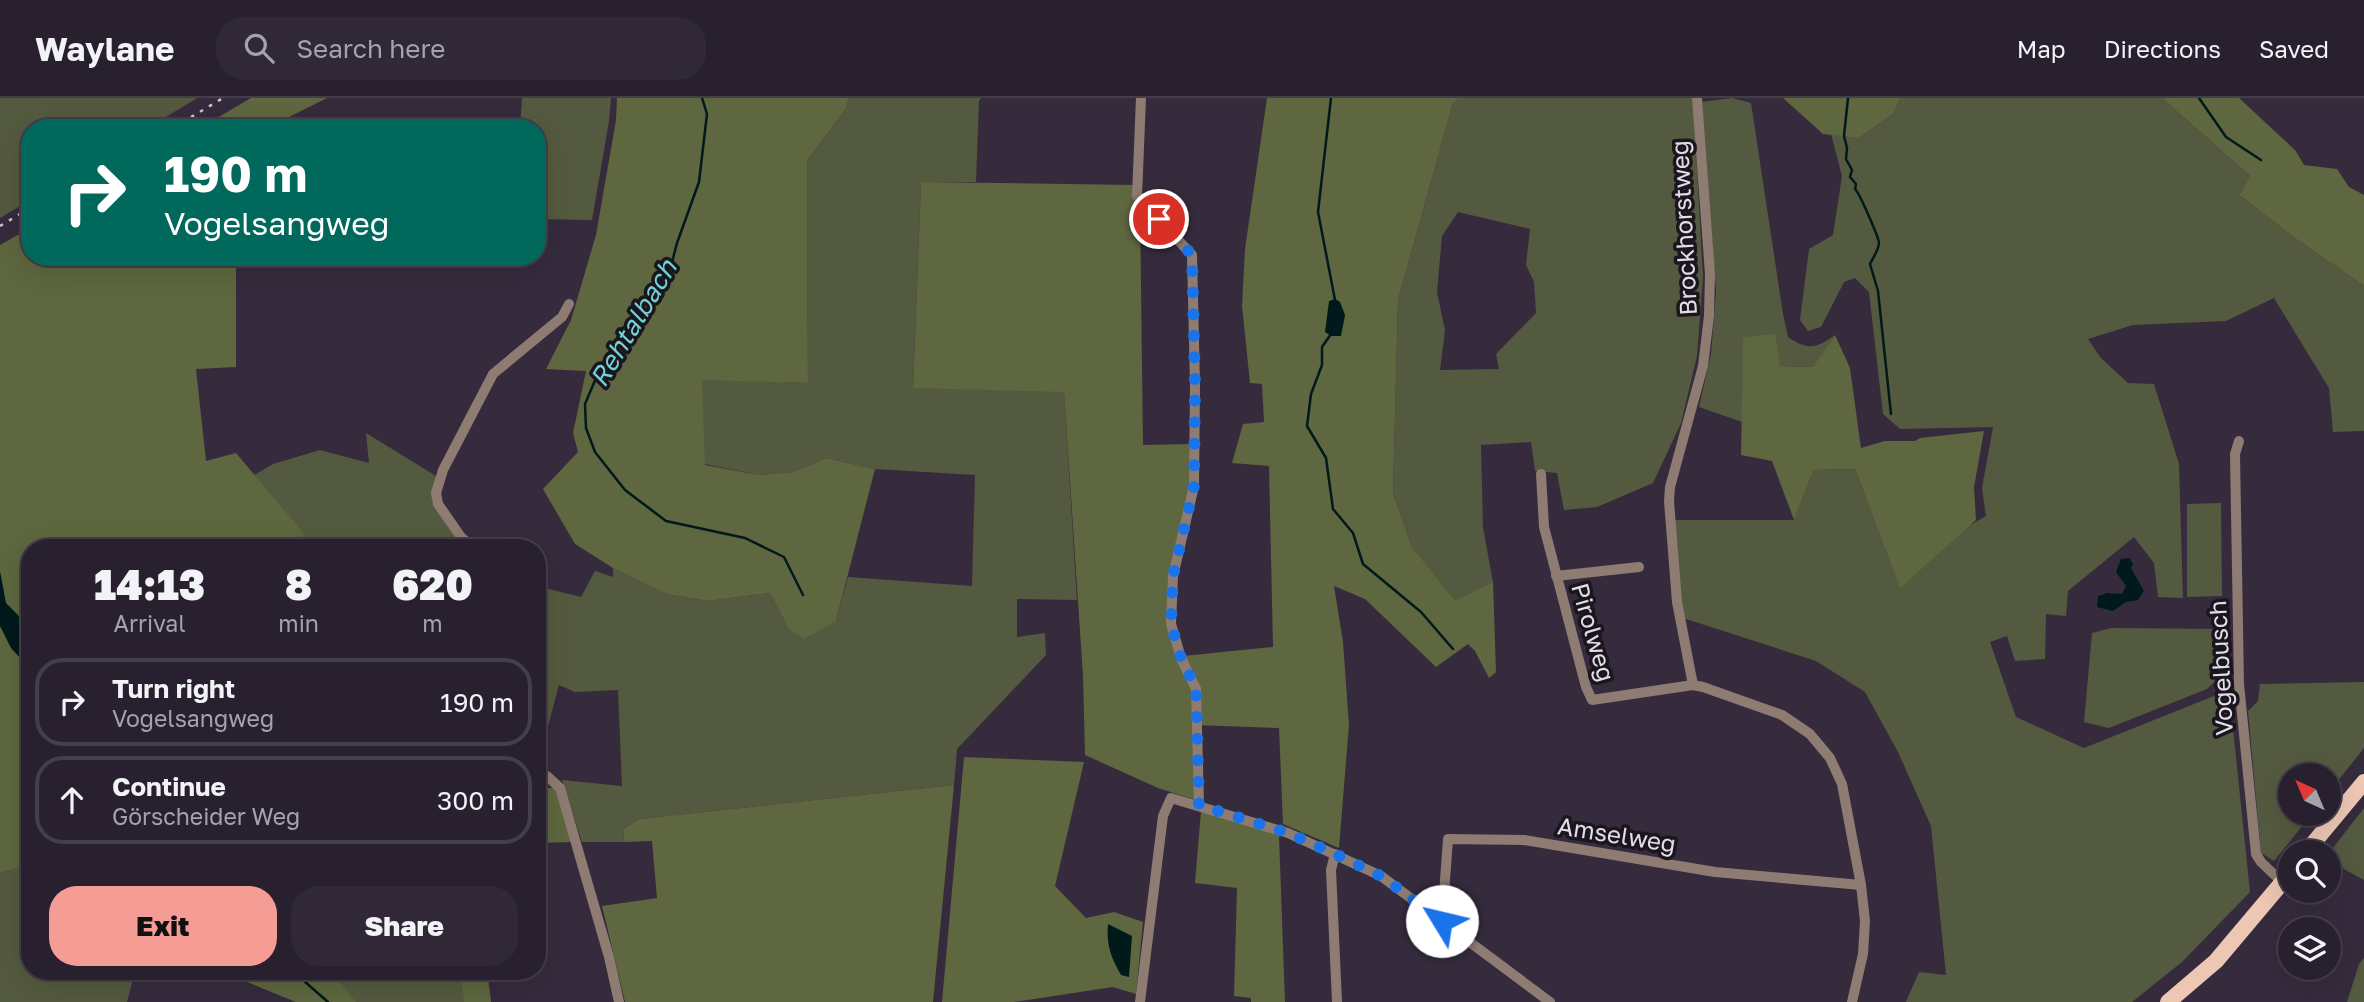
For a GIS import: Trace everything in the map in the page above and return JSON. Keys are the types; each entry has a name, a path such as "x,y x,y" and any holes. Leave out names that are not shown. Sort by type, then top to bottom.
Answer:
{"main road":[{"path":"2316,840 2364,782"},
{"path":"2168,1002 2216,961 2278,888"}],"street":[{"path":"1141,98 1138,196 1192,255 1194,486 1173,576 1171,624 1181,658 1196,688 1199,805"},
{"name":"Brockhorstweg","path":"1693,685 1677,603 1670,487 1703,366 1709,316 1710,274 1697,98"},
{"path":"463,539 438,504 436,493 443,470 493,374 562,317 569,304"},
{"name":"Vogelbusch","path":"2238,441 2235,454 2239,684 2247,772 2256,854 2261,862 2278,872"},
{"name":"Pirolweg","path":"1541,474 1544,527 1586,687 1592,699 1693,685"},
{"name":"Pirolweg","path":"1556,576 1639,567"},
{"path":"1693,685 1782,715 1810,734 1830,758 1842,784 1865,921 1863,954 1852,1002"},
{"path":"546,776 560,788 609,957 619,1002"},
{"path":"1140,1002 1163,816 1171,798 1288,833 1381,876 1550,1002"},
{"name":"Amselweg","path":"1442,921 1448,839 1524,840 1716,872 1861,885"},
{"path":"1335,854 1331,870 1338,1002"}],"green space":[{"path":"0,98 197,98 163,119 21,119 21,205 0,218"},
{"path":"251,98 327,98 285,119 215,119"},
{"path":"522,98 611,98 592,220 546,219 546,119 521,119"},
{"path":"617,98 849,98 846,108 807,161 808,383 702,380 705,465 759,475 793,472 826,458 875,469 836,621 804,639 788,628 770,593 708,601 666,594 613,568 575,544 543,489 578,452 573,433 586,371 546,369 571,320 596,235 616,120"},
{"path":"849,98 981,98 976,182 921,182 913,387 1064,391 1077,600 1017,599 1017,637 1045,633 1046,655 957,749 954,785 639,819 623,829 624,842 582,842 562,780 622,786 618,690 575,692 559,685 546,733 546,588 581,597 595,571 613,577 613,568 666,594 708,601 770,593 788,628 836,621 848,577 972,586 975,475 875,469 826,458 793,472 759,475 704,464 701,379 808,383 807,161 846,108"},
{"path":"1267,98 1460,98 1453,103 1398,300 1393,493 1412,547 1455,601 1493,582 1496,672 1489,678 1475,651 1468,644 1436,667 1365,599 1334,586 1343,642 1349,725 1339,848 1283,824 1279,728 1194,725 1196,800 1158,788 1085,755 1083,676 1064,392 913,388 921,182 1134,185 1140,206 1143,445 1191,444 1191,486 1167,625 1183,656 1273,647 1269,466 1232,463 1243,424 1264,422 1262,384 1250,383 1242,306 1245,249"},
{"path":"1460,98 1693,98 1703,277 1697,356 1681,423 1653,483 1597,507 1564,510 1557,473 1535,471 1531,442 1481,445 1483,528 1493,582 1455,602 1412,547 1393,493 1398,300 1453,103","holes":["1458,212 1530,229 1526,265 1534,282 1536,313 1496,354 1499,369 1440,370 1445,330 1437,292 1442,236"]},
{"path":"1732,98 1751,103 1788,337 1812,346 1835,335 1814,367 1780,366 1744,337 1742,422 1699,407 1711,354 1716,292 1702,102"},
{"path":"1783,98 1900,98 1894,113 1859,138 1823,134"},
{"path":"1900,98 2162,98 2250,176 2239,195 2364,286 2364,431 2333,432 2329,388 2274,298 2226,321 2133,325 2088,339 2101,358 2128,383 2154,384 2179,464 2183,598 2158,597 2154,563 2134,537 2068,591 2066,616 2046,614 2045,659 2015,661 2007,636 1990,642 2016,717 2084,748 2229,690 2250,892 2182,962 2132,1002 1906,1002 1919,972 1946,975 1931,826 1898,752 1865,692 1816,661 1683,618 1673,520 1794,520 1814,470 1855,469 1900,587 1965,528 1986,516 1982,488 1993,427 1900,429 1883,414 1869,292 1855,278 1844,282 1821,327 1808,331 1800,320 1809,249 1833,235 1842,176 1831,134 1859,138 1894,113"},
{"path":"2162,98 2239,98 2295,150 2304,165 2337,169 2349,187 2364,195 2364,286 2239,195 2250,176"},
{"path":"21,233 21,266 236,266 236,367 196,369 206,461 236,453 305,535 296,539 21,539 21,867 0,873 0,245"},
{"path":"1775,334 1780,366 1813,367 1835,335 1850,368 1861,448 1885,441 1915,441 1920,438 1984,431 1974,487 1976,520 1900,588 1855,469 1814,470 1794,520 1772,461 1741,455 1743,337"},
{"path":"366,433 436,476 434,500 462,539 210,539 207,503 273,464 320,450 369,463"},
{"path":"2221,503 2222,596 2187,597 2187,504"},
{"path":"2111,628 2222,629 2223,674 2207,689 2109,728 2084,722 2092,633"},
{"path":"2364,682 2364,748 2342,776 2342,763 2278,763 2278,826 2302,826 2291,840 2278,840 2278,856 2274,861 2261,853 2248,711 2258,701 2260,684"},
{"path":"964,757 1084,762 1055,886 1086,918 1114,912 1143,922 1136,994 1113,987 1014,1002 942,1002"},
{"path":"954,785 933,1002 625,1002 602,906 657,898 652,841 624,842 623,829 639,819"},
{"path":"546,788 555,788 571,842 546,843"},
{"path":"2364,808 2364,880 2341,868 2339,840"},
{"path":"1201,811 1279,836 1285,1002 1251,1002 1251,998 1234,996 1237,888 1195,883"},
{"path":"21,867 21,980 133,980 127,1002 0,1002 0,873"},
{"path":"2364,958 2364,1002 2347,1002 2359,964"},
{"path":"243,980 488,980 491,1002 296,1002"},
{"path":"243,980 335,980 356,1002 296,1002"},
{"path":"462,980 488,980 491,1002 464,1002"}],"shaded area":[{"path":"1335,299 1340,302 1345,315 1341,336 1331,336 1325,332 1329,301"},
{"path":"2129,558 2133,564 2131,568 2144,591 2138,600 2126,602 2113,611 2097,607 2098,596 2107,593 2122,594 2126,586 2116,572 2121,559"},
{"path":"0,571 6,603 21,622 21,659 11,648 0,626"},
{"path":"1108,924 1132,936 1129,977 1121,975 1112,957"}],"waterway":[{"name":"Rehtalbach","path":"702,98 707,114 699,182 671,266 649,299 635,311 602,364 585,404 586,428 595,452 625,490 666,521 745,538 784,557 803,595"},
{"path":"1331,98 1318,212 1335,300"},
{"path":"1848,98 1844,136 1846,159 1852,170 1850,177 1856,184 1855,189 1879,243 1870,264 1878,291 1891,414"},
{"path":"2199,98 2226,137 2261,160"},
{"path":"1331,334 1322,347 1322,365 1311,394 1307,426 1326,458 1333,509 1353,533 1363,564 1421,612 1453,649"},
{"path":"301,980 328,1002"}],"railway":[{"path":"188,119 223,98"},
{"path":"0,226 21,213"}],"route":[{"path":"1159,219 1192,255 1194,486 1173,576 1171,624 1181,658 1196,688 1199,805 1288,833 1335,854 1381,876 1442,921"}]}
